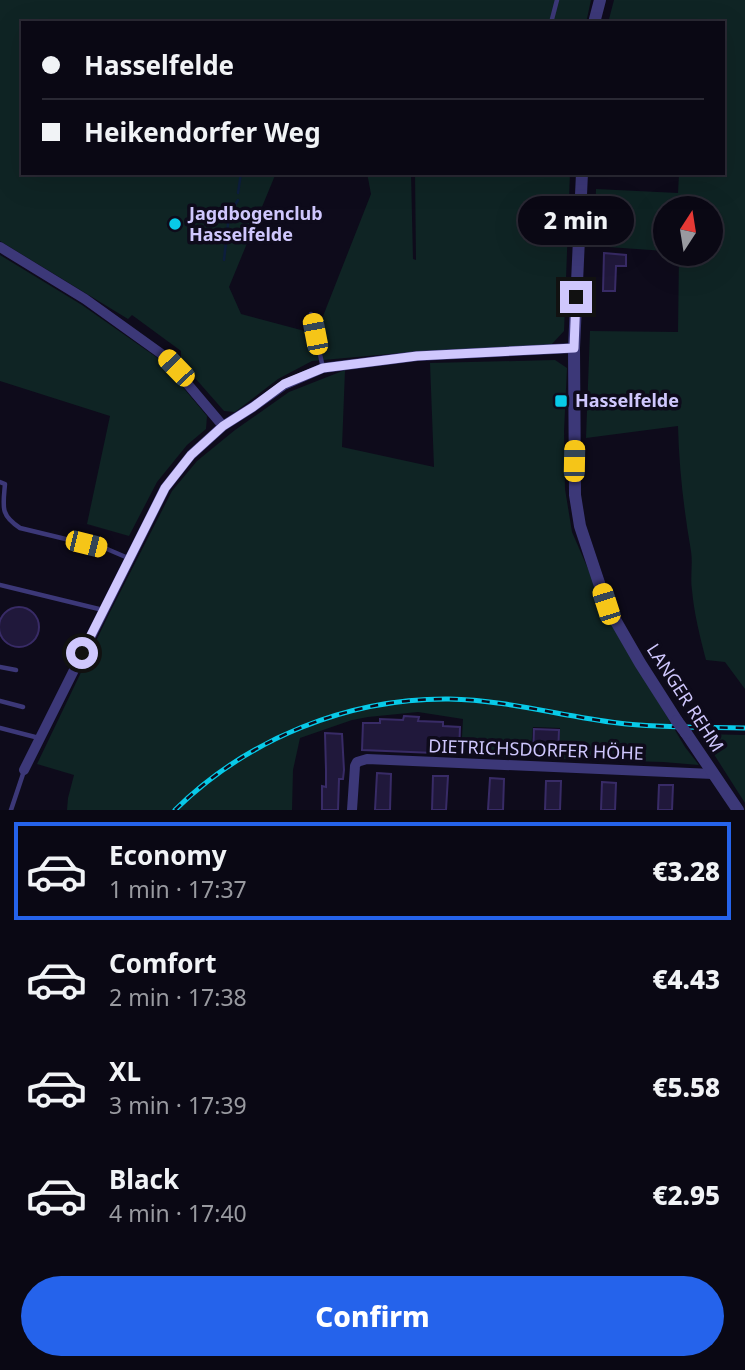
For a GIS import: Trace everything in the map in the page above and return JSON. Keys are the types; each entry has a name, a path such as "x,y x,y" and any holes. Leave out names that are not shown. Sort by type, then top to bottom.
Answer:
{"street":[{"path":"595,21 600,0"},
{"name":"LANGER REHM","path":"582,175 574,348 575,495 580,526 606,604 677,721 738,810"},
{"path":"0,247 85,299 163,355 223,426"},
{"path":"24,771 165,488 191,455 223,426 284,384 323,368 417,356 574,348"},
{"name":"DIETRICHSDORFER HÖHE","path":"352,810 354,771 357,762 367,759 713,774"}],"lane":[{"path":"552,21 557,0"},
{"path":"312,314 323,368"},
{"path":"0,482 5,484 2,515 20,528 107,549 129,558"},
{"path":"0,585 103,610"},
{"path":"0,667 16,670"},
{"path":"0,701 23,707"},
{"path":"0,728 39,738"},
{"path":"11,810 24,771"}],"green space":[{"path":"0,0 591,0 586,21 21,21 21,175 275,175 229,287 241,314 316,334 371,194 367,175 411,175 413,259 416,260 415,175 570,175 564,331 551,345 423,351 312,361 278,379 235,412 224,411 181,362 181,351 132,315 128,319 0,241"},
{"path":"614,0 745,0 745,689 725,662 706,660 693,599 692,556 682,489 678,426 586,438 590,331 678,332 679,266 723,266 723,196 653,196 653,250 594,246 596,189 678,193 679,175 725,175 725,21 609,21"},
{"path":"0,255 82,305 159,359 207,416 206,429 187,445 157,482 129,536 87,524 110,416 0,381"},
{"path":"555,360 567,368 565,489 572,532 611,622 685,747 699,765 559,759 560,728 533,727 530,758 461,755 463,719 418,712 352,720 300,738 293,770 292,810 67,810 74,775 37,764 172,491 197,461 289,392 345,370 342,447 434,467 430,363"},
{"path":"701,734 745,735 745,803"}],"building":[{"path":"604,253 626,255 626,266 616,266 615,291 603,291"},
{"path":"19,607 33,613 39,627 33,641 19,647 5,641 -1,627 5,613"},
{"path":"404,716 419,717 418,721 443,722 443,726 460,727 459,754 362,750 363,723 380,723 380,719 403,720"},
{"path":"534,729 559,730 558,757 533,756"},
{"path":"325,733 342,734 344,770 343,779 339,779 338,810 322,810 322,786 326,787"},
{"path":"377,773 391,774 390,810 375,810"},
{"path":"433,776 448,776 446,810 432,810"},
{"path":"490,778 504,779 503,810 488,810"},
{"path":"546,781 561,781 560,810 545,810"},
{"path":"602,782 616,783 615,810 601,810"},
{"path":"659,785 673,785 672,810 658,810"}],"waterway":[{"path":"238,193 241,175"},
{"path":"224,260 229,215 238,200"}],"railway":[{"path":"175,810 203,785 267,743 337,715 374,706 411,701 470,700 634,725 745,728"}],"place":[{"name":"Jagdbogenclub Hasselfelde","path":"175,224"},
{"name":"Hasselfelde","path":"561,401"}],"route":[{"path":"82,653 165,488 191,455 223,426 284,384 323,368 417,356 574,348 576,297"}]}
